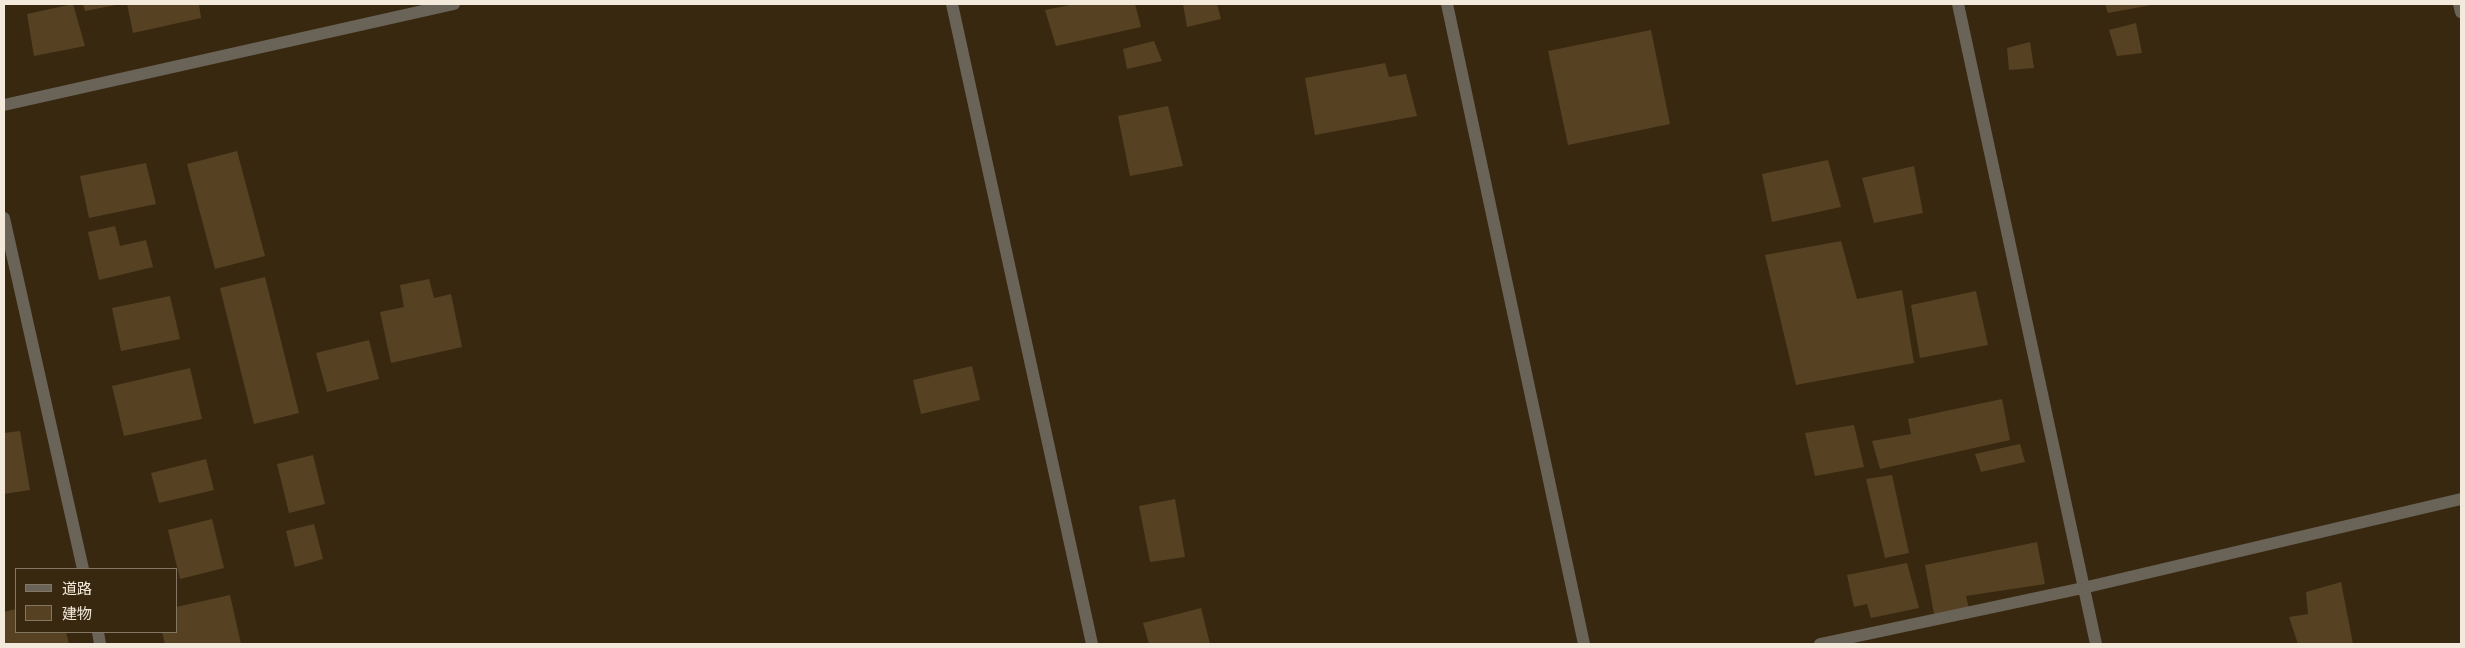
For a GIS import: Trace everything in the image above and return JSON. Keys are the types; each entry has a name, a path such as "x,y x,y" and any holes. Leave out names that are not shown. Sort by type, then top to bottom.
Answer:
{"street":[{"path":"952,4 1092,644"},
{"path":"1448,4 1584,644"},
{"path":"1958,4 2096,644"},
{"path":"2459,4 2461,12"},
{"path":"4,105 446,5"},
{"path":"4,218 83,568"},
{"path":"1820,644 2083,588 2461,499"}],"building":[{"path":"73,4 85,46 34,56 27,14"},
{"path":"83,4 116,4 116,5 85,11"},
{"path":"127,4 199,4 201,18 133,33"},
{"path":"1075,4 1135,4 1141,27 1056,46 1045,10"},
{"path":"1183,4 1217,4 1221,19 1187,27"},
{"path":"2105,4 2151,4 2151,5 2108,13"},
{"path":"2136,23 2142,53 2117,56 2109,30"},
{"path":"1651,30 1670,124 1568,145 1548,51"},
{"path":"1154,41 1162,61 1127,69 1123,49"},
{"path":"2030,42 2034,68 2009,70 2007,48"},
{"path":"1385,63 1389,77 1406,74 1417,116 1315,135 1305,78"},
{"path":"1168,106 1183,166 1130,176 1118,116"},
{"path":"237,151 265,256 215,269 187,164"},
{"path":"1828,160 1841,207 1772,222 1762,174"},
{"path":"146,163 156,204 89,218 80,176"},
{"path":"1914,166 1923,213 1874,223 1862,178"},
{"path":"115,226 120,246 146,240 153,267 99,280 88,232"},
{"path":"1841,241 1857,299 1902,290 1914,363 1796,385 1765,255"},
{"path":"265,277 299,413 254,424 220,288"},
{"path":"429,279 434,298 451,294 462,347 391,363 380,312 404,307 400,285"},
{"path":"1976,291 1988,345 1920,358 1911,305"},
{"path":"170,296 180,339 121,351 112,308"},
{"path":"369,340 379,379 327,392 316,353"},
{"path":"972,366 980,400 921,414 913,380"},
{"path":"190,368 202,419 124,436 112,386"},
{"path":"2002,399 2010,440 1880,469 1872,441 1911,434 1908,419"},
{"path":"1854,425 1864,467 1815,476 1805,433"},
{"path":"20,431 30,490 4,494 4,433"},
{"path":"2020,444 2025,462 1981,472 1975,454"},
{"path":"313,455 325,504 289,513 277,464"},
{"path":"206,459 214,490 159,503 151,473"},
{"path":"1892,475 1909,553 1885,558 1866,479"},
{"path":"1175,499 1185,557 1150,562 1139,506"},
{"path":"212,519 224,568 180,579 168,530"},
{"path":"314,524 323,559 295,567 286,531"},
{"path":"2037,542 2045,584 1966,596 1969,609 1934,614 1925,565"},
{"path":"1907,563 1919,608 1871,618 1867,604 1854,607 1847,575"},
{"path":"2341,582 2353,644 2298,644 2289,617 2308,614 2306,592"},
{"path":"230,595 241,644 165,644 162,633 178,633 178,607"},
{"path":"1201,608 1210,644 1149,644 1143,623"},
{"path":"15,609 15,633 66,633 69,644 4,644 4,612"}]}
